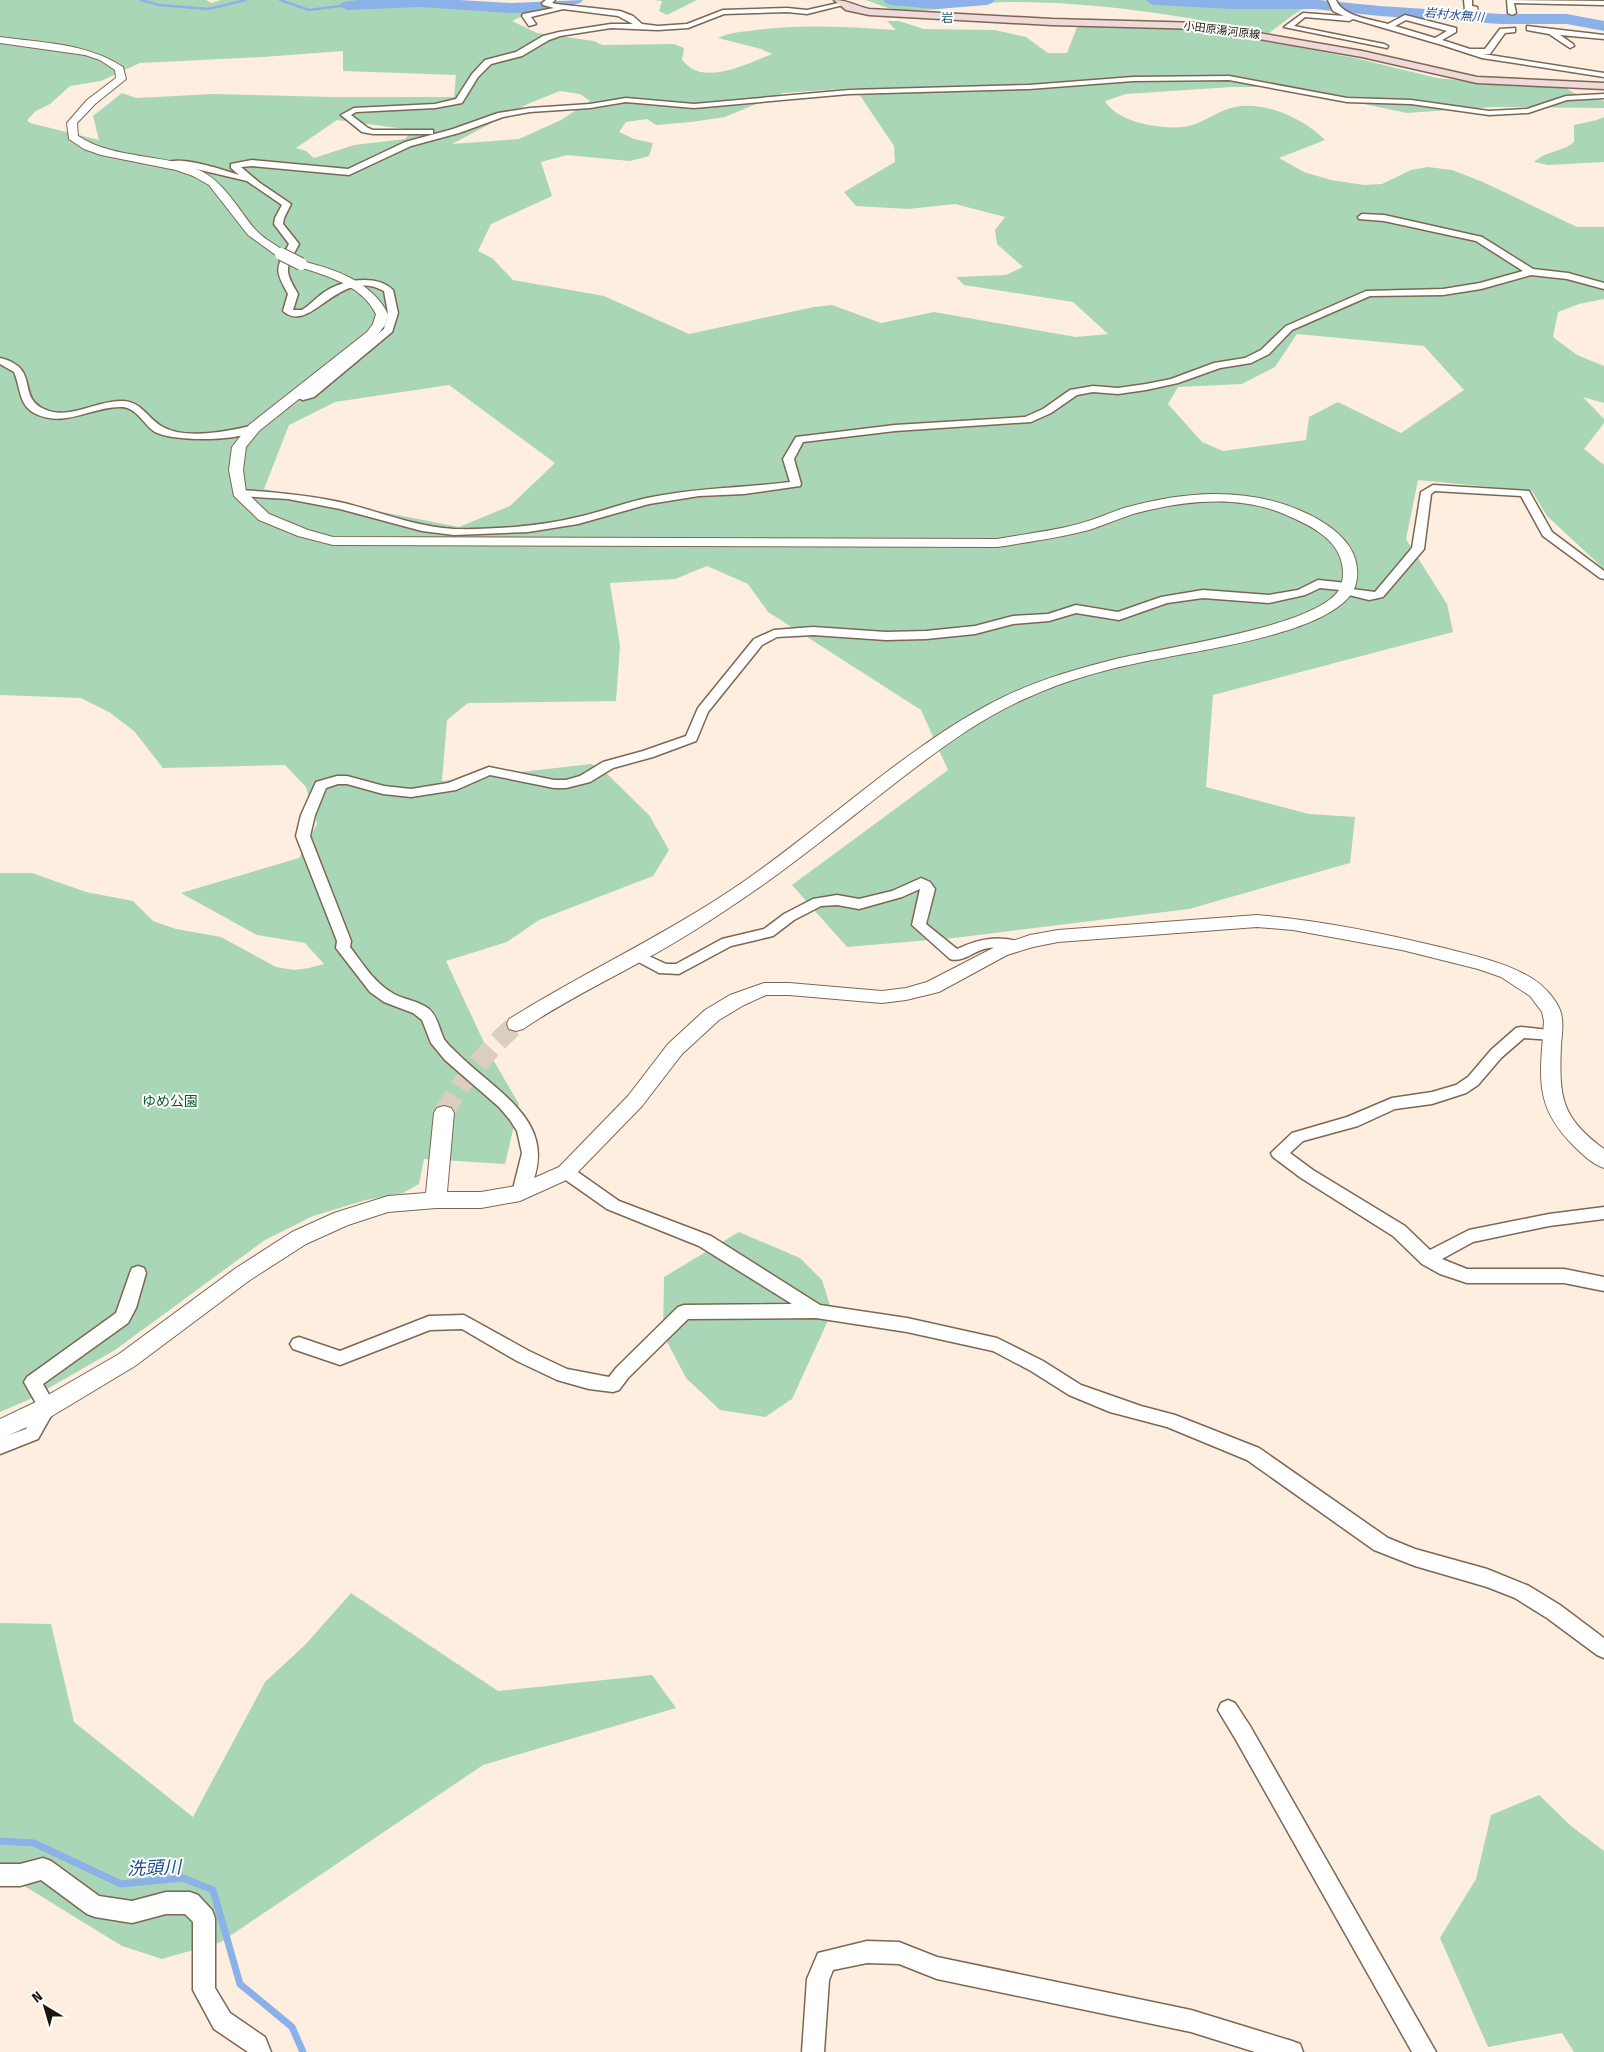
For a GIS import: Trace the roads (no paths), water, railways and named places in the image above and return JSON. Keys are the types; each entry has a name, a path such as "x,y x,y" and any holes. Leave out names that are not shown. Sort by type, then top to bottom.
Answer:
{"main road":[{"name":"小田原湯河原線","path":"841,2 857,10 889,13 940,14 1052,22 1202,26 1362,54 1477,80 1604,86"}],"street":[{"path":"1468,0 1468,8 1474,8 1475,11"},
{"path":"1536,0 1604,3"},
{"path":"1331,1 1336,9 1344,14 1436,40 1482,56 1604,75"},
{"path":"1512,13 1510,2 1544,4 1546,1"},
{"path":"456,131 373,132 365,130 346,115 354,110 434,106 459,100 470,82 488,62 513,56 544,40 592,28 688,26 724,12 807,12 841,2"},
{"path":"550,4 623,16 636,21 638,26"},
{"path":"532,24 526,16 569,7"},
{"path":"1363,20 1303,15 1288,27 1384,46"},
{"path":"1389,27 1405,17 1453,30 1436,40"},
{"path":"1438,26 1448,22"},
{"path":"1530,28 1604,37"},
{"path":"1462,49 1486,52 1503,31 1512,30"},
{"path":"1552,32 1570,46"},
{"path":"0,40 87,52 104,58 120,68 122,79 91,102 72,124 73,137 82,144 105,153 168,164 193,172 213,183 252,233 281,254 301,264 353,284 376,300 382,314 379,325 371,335 356,349 254,428 239,447 236,470 239,493 264,517 303,533 333,541 997,543 1080,528 1127,512 1177,500 1225,496 1258,502 1293,512 1328,533 1344,549 1350,570 1346,589 1328,607 1307,618 1248,635 1143,657 1024,693 964,724 761,878 638,956 539,1008 516,1024"},
{"path":"353,284 330,293 310,311 295,314 288,311 293,294 284,278 282,267 294,244 280,228 279,220 287,204 234,166 252,163 349,172 408,144 456,131 482,120 516,112 576,108 626,100 694,106 849,92 1029,87 1133,79 1212,77 1230,78 1347,100 1411,102 1489,113 1528,111 1566,98 1592,95 1604,98"},
{"path":"168,164 187,164 224,172 243,180 250,179"},
{"path":"1362,216 1384,218 1479,239 1531,272"},
{"path":"239,493 288,496 341,506 422,528 454,532 528,529 578,521 640,503 665,498 796,484 787,460 800,439 894,428 1026,420 1047,412 1074,392 1093,389 1118,391 1146,387 1174,381 1218,365 1247,361 1265,352 1289,328 1369,293 1443,292 1481,286 1531,272 1568,276 1604,286"},
{"path":"0,361 15,366 21,374 23,394 31,405 40,412 50,415 63,416 122,404 134,407 160,430 172,434 192,436 243,431 254,428"},
{"path":"520,1193 530,1151 519,1119 439,1043 427,1016 413,1005 389,998 371,984 343,948 344,941 303,836 308,815 322,785 337,780 347,780 383,790 411,793 451,788 489,771 554,784 566,784 579,780 608,765 648,754 691,738 702,711 758,642 780,632 813,631 886,636 926,635 975,630 1013,620 1049,617 1076,609 1119,616 1165,600 1203,594 1268,599 1301,593 1318,584 1346,589 1369,596 1379,595 1418,549 1426,492 1433,488 1525,493 1547,534 1604,576"},
{"path":"638,956 664,969 679,969 727,942 768,933 789,917 818,902 838,900 859,904 897,894 921,883 925,884 928,889 919,926 956,956 988,942 998,941 1016,945"},
{"path":"0,1430 45,1408 127,1360 243,1274 300,1238 341,1219 388,1204 436,1200 481,1200 520,1193 566,1172 635,1101 675,1049 712,1015 737,1000 764,989 789,989 882,997 906,994 933,988 1001,951 1016,945 1058,936 1257,921 1328,929 1402,944 1483,964 1507,972 1526,983 1551,1011 1553,1021 1550,1077 1552,1097 1566,1125 1587,1147 1604,1160"},
{"path":"1553,1035 1521,1032 1496,1054 1473,1081 1461,1088 1432,1098 1392,1104 1352,1122 1298,1138 1279,1153 1307,1174 1398,1231 1428,1259 1466,1276 1564,1276 1604,1284"},
{"path":"436,1200 444,1113"},
{"path":"566,1172 613,1204 705,1241 816,1311"},
{"path":"1428,1259 1469,1236 1549,1220 1604,1213"},
{"path":"45,1408 33,1382 122,1318 138,1274"},
{"path":"299,1344 340,1358 429,1323 464,1322 523,1356 563,1375 589,1382 614,1385 622,1373 684,1312 816,1311 907,1325 997,1345 1037,1366 1075,1390 1118,1407 1170,1420 1253,1454 1380,1544 1397,1552 1454,1567 1522,1592 1604,1649"},
{"path":"0,1446 32,1434 45,1408"},
{"path":"1228,1710 1243,1733 1425,2052"},
{"path":"0,1875 20,1875 43,1869 95,1906 132,1912 166,1903 190,1903 204,1918 204,1990 222,2022 257,2045 260,2052"},
{"path":"813,2052 818,1979 826,1961 867,1952 899,1953 937,1968 1191,2021 1292,2052"}],"waterway":[{"name":"岩村水無川","path":"141,0 159,5 208,9 246,0"},
{"name":"岩村水無川","path":"280,0 309,10 348,5"},
{"name":"岩村水無川","path":"348,5 420,2 511,8 544,7 575,0"},
{"name":"岩村水無川","path":"891,0 936,4 987,0"},
{"name":"岩村水無川","path":"1154,0 1234,4 1314,4 1380,11 1501,19 1567,19 1604,26"},
{"name":"洗頭川","path":"0,1841 34,1843 121,1884 183,1878 213,1890 240,1984 292,2027 303,2052"}],"tunnel":[{"path":"444,1113 459,1088 476,1066 516,1024"}],"district":[{"name":"岩","path":"947,18"}],"park label":[{"name":"ゆめ公園","path":"170,1101"}]}
